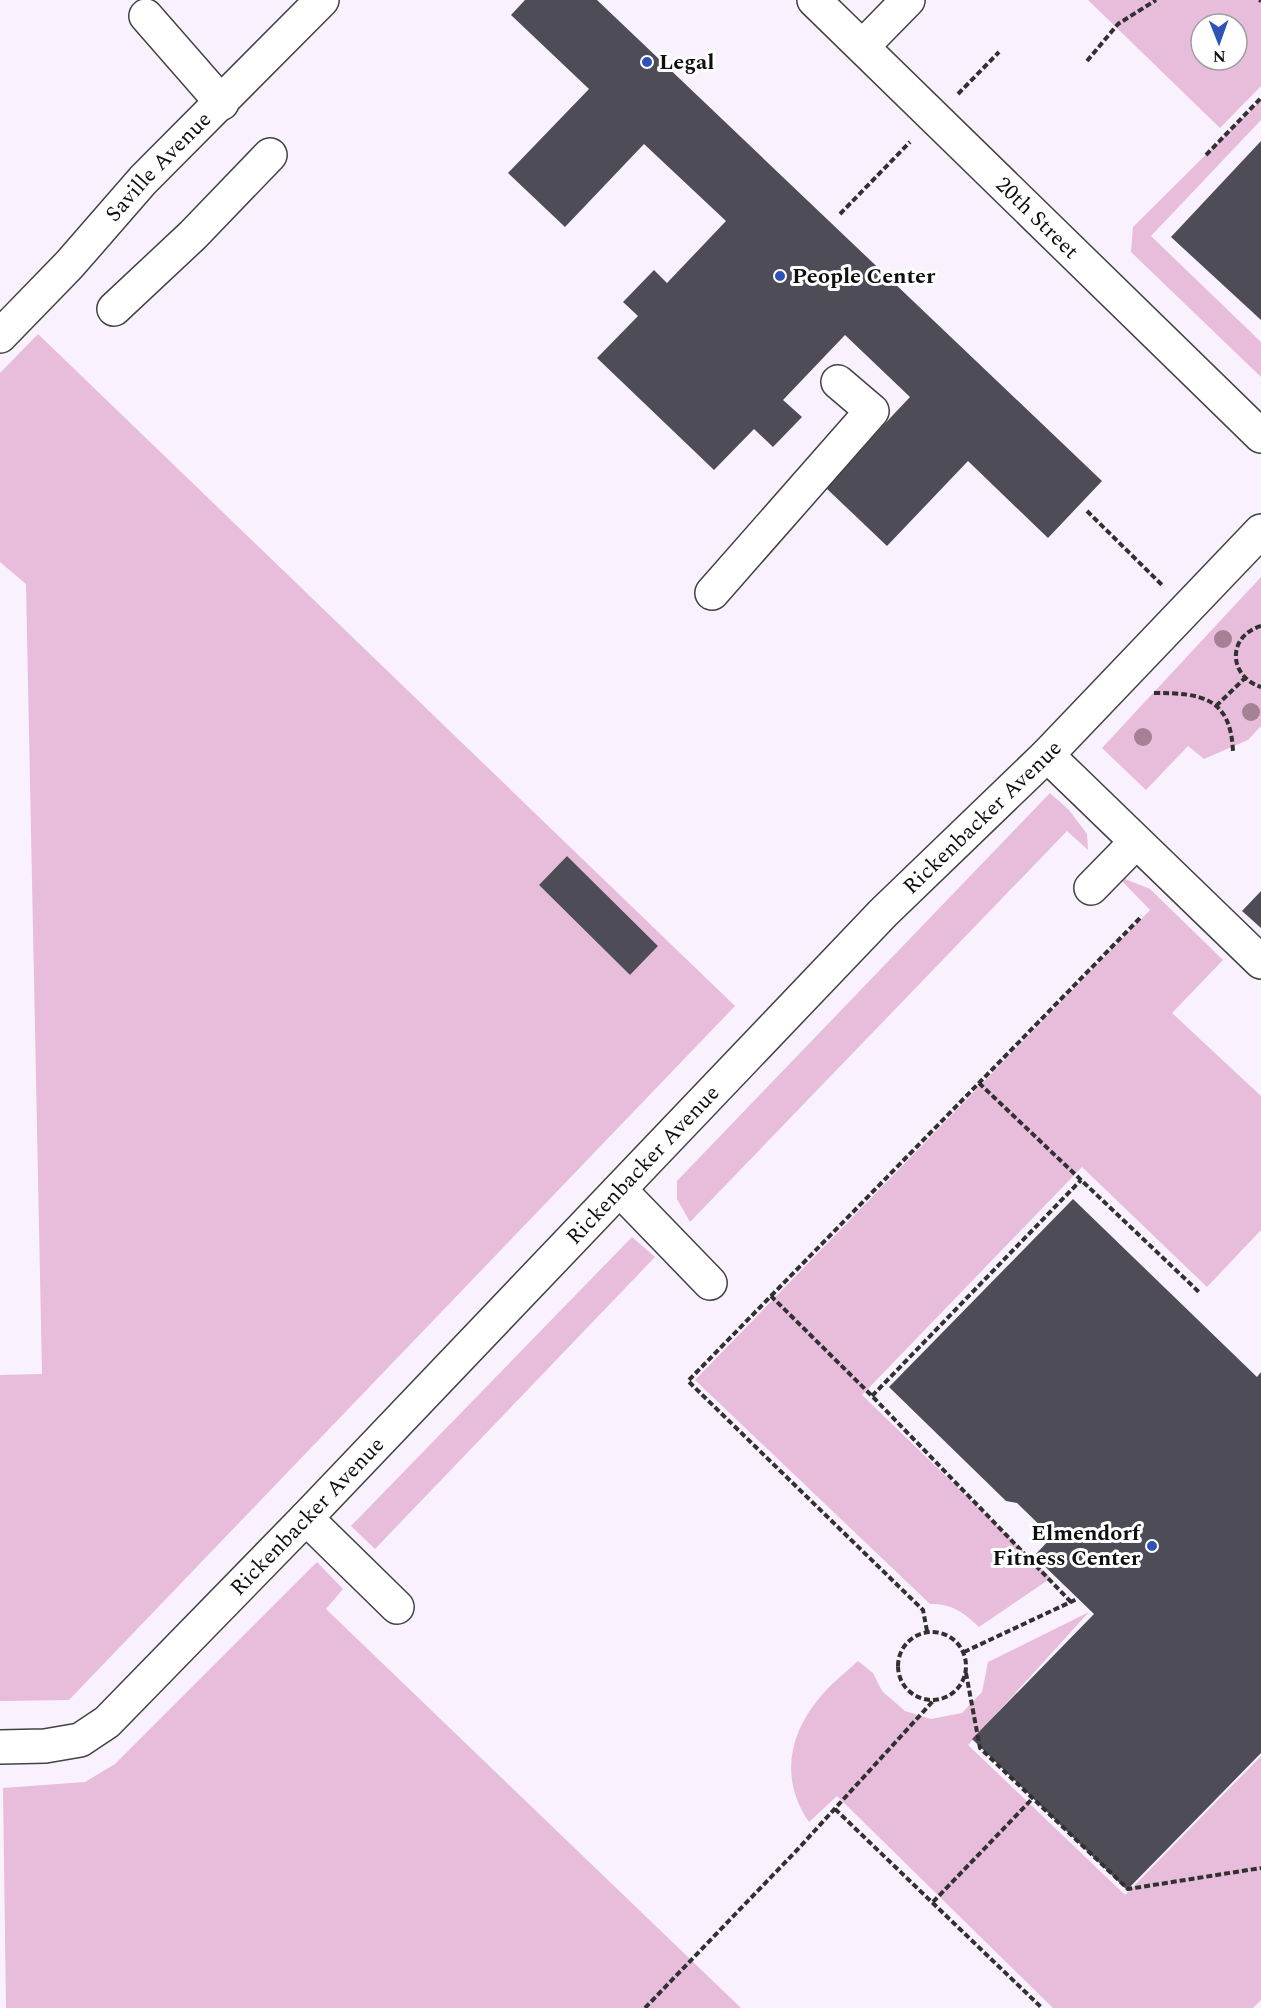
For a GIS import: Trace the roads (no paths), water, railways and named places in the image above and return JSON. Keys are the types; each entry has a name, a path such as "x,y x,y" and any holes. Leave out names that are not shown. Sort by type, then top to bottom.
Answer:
{"street":[{"name":"Saville Avenue","path":"0,336 69,265 143,180 322,0"},
{"name":"20th Street","path":"814,0 1261,436"},
{"path":"863,46 908,0"},
{"path":"146,16 222,103"},
{"path":"114,309 193,235 270,155"},
{"path":"712,593 872,411 837,382"},
{"name":"Rickenbacker Avenue","path":"0,1747 45,1746 80,1740 106,1722 306,1518 883,914 1047,756 1261,531"},
{"path":"1047,756 1261,962"},
{"path":"1091,888 1136,842"},
{"path":"620,1190 710,1283"},
{"path":"306,1518 397,1607"}],"place":[{"name":"Legal","path":"647,62"},
{"name":"People Center","path":"780,276"},
{"name":"Elmendorf Fitness Center","path":"1152,1546"}]}
